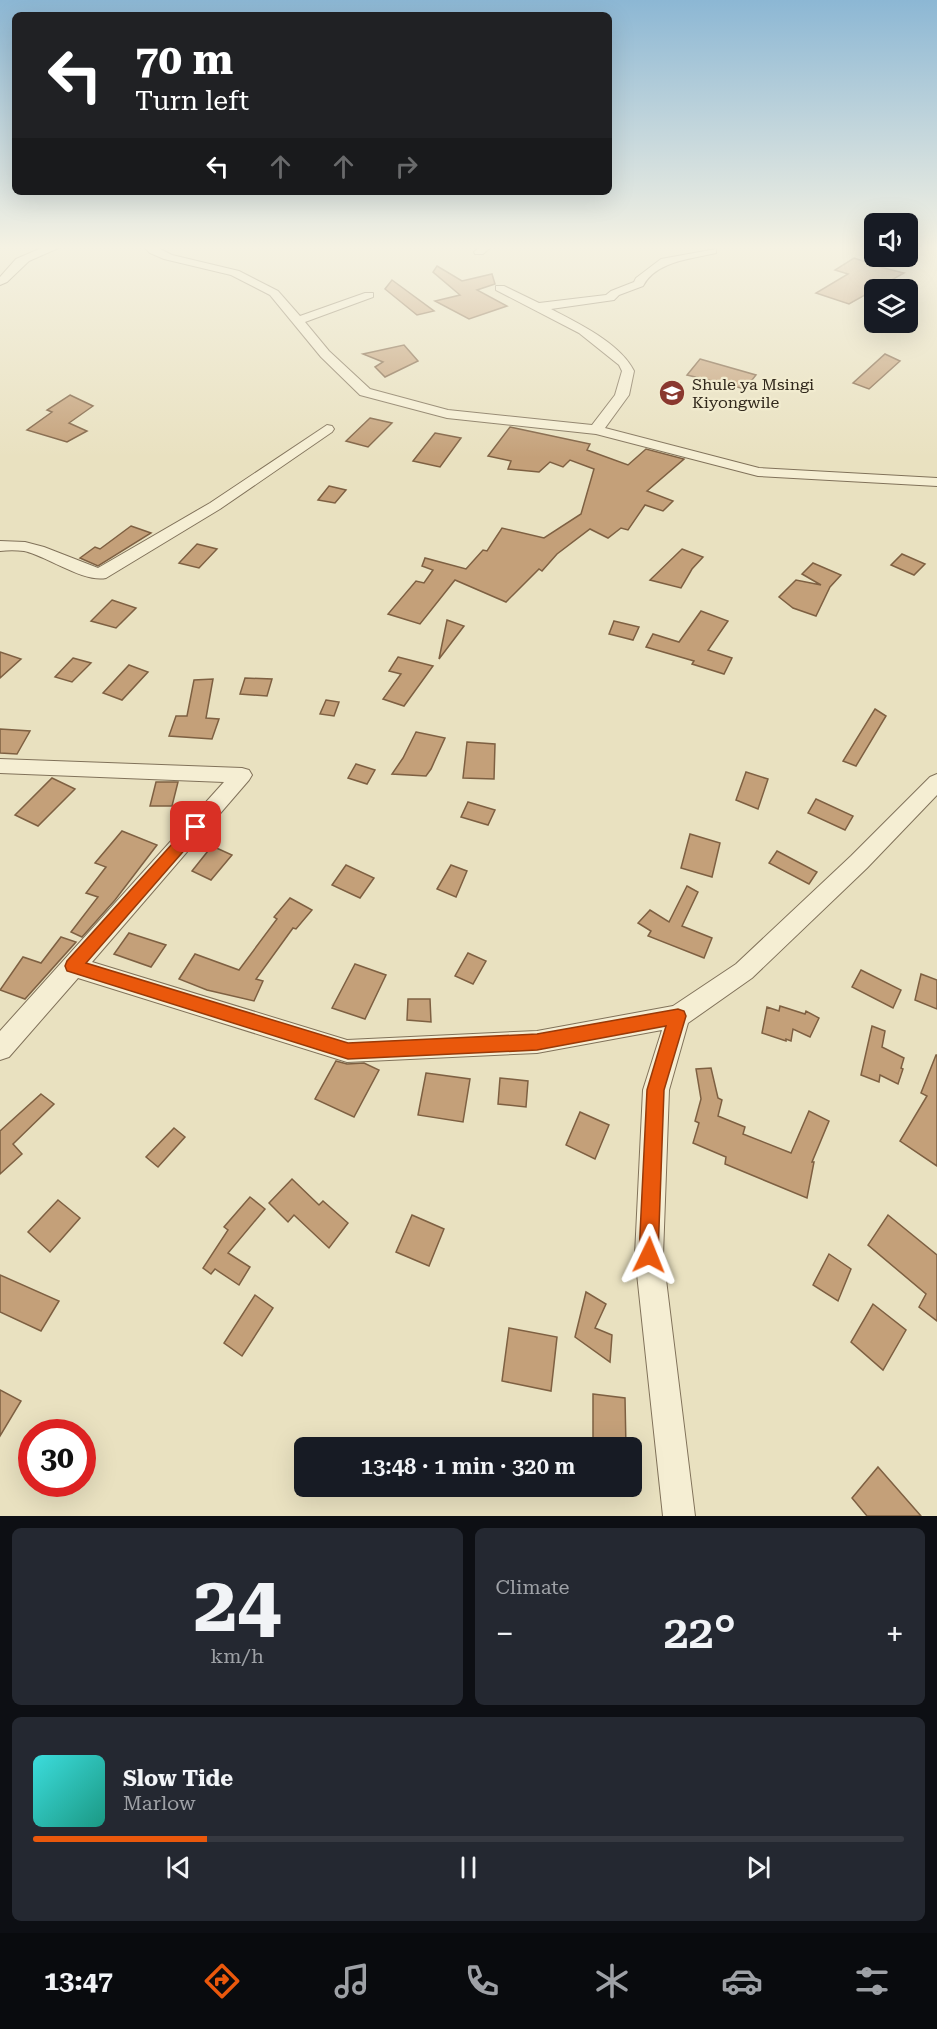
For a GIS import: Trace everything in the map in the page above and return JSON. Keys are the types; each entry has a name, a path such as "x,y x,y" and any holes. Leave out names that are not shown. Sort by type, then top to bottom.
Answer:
{"street":[{"path":"294,317 325,354 365,392 447,414 596,430 758,472 937,482"},
{"path":"298,321 310,317"},
{"path":"555,317 595,338 624,363 628,371 622,394 596,430"},
{"path":"0,546 13,545 40,551 80,569 100,574 215,506 327,429"},
{"path":"0,766 242,775 0,1049"},
{"path":"73,966 348,1051 537,1042 678,1016 744,971 859,862 937,782"},
{"path":"678,1016 656,1090 649,1255 679,1516"}],"building":[{"path":"404,345 418,361 385,377 375,367 383,362 363,354"},
{"path":"885,354 900,361 869,389 853,383"},
{"path":"700,359 756,375 745,389 687,375"},
{"path":"70,395 93,406 69,423 87,431 67,442 27,430 52,412 47,410"},
{"path":"370,418 392,423 368,447 346,441"},
{"path":"510,427 590,444 587,450 628,465 646,449 684,459 647,491 673,501 663,511 645,505 628,530 621,528 608,538 590,529 557,554 542,571 539,569 506,602 455,580 420,624 388,614 416,581 424,583 433,570 422,566 425,558 466,569 483,550 487,551 502,528 544,538 581,514 594,469 570,460 563,467 550,462 539,472 508,469 511,461 488,456"},
{"path":"435,433 461,438 440,467 413,461"},
{"path":"329,486 346,490 335,503 318,500"},
{"path":"131,526 151,533 98,566 80,558 95,547 100,549"},
{"path":"197,544 217,549 199,568 179,563"},
{"path":"682,549 703,557 692,569 681,588 650,580"},
{"path":"902,554 925,564 914,575 891,565"},
{"path":"813,563 841,575 830,587 816,616 793,608 779,597 796,580 821,585 802,574"},
{"path":"112,600 136,608 116,628 91,621"},
{"path":"701,611 728,621 708,650 732,658 724,674 692,664 694,661 646,647 653,634 679,642"},
{"path":"447,620 464,626 439,659"},
{"path":"614,621 639,627 633,640 609,634"},
{"path":"0,652 21,659 0,678"},
{"path":"398,657 433,666 404,706 383,699 401,674 389,671"},
{"path":"73,658 91,663 72,682 55,677"},
{"path":"129,665 148,672 122,700 103,693"},
{"path":"245,678 272,679 267,696 240,694"},
{"path":"213,679 206,718 219,719 212,739 169,736 176,716 187,716 194,680"},
{"path":"326,700 339,702 334,716 320,714"},
{"path":"875,709 886,716 856,766 843,761"},
{"path":"0,729 30,731 17,754 0,753"},
{"path":"416,732 445,738 431,769 426,776 392,774 403,758"},
{"path":"467,742 495,744 494,779 463,778"},
{"path":"356,764 375,770 367,784 348,778"},
{"path":"746,772 768,779 758,809 736,800"},
{"path":"52,778 75,789 38,826 15,815"},
{"path":"156,782 178,782 172,806 150,806"},
{"path":"816,799 853,816 845,830 808,813"},
{"path":"468,802 495,810 488,825 461,817"},
{"path":"122,831 157,845 115,900 82,937 71,932 98,897 86,893 106,867 95,863"},
{"path":"690,834 720,843 712,877 681,868"},
{"path":"212,846 232,855 211,880 192,871"},
{"path":"777,851 817,872 809,884 769,863"},
{"path":"346,865 374,878 360,898 332,885"},
{"path":"451,865 467,871 456,897 437,889"},
{"path":"687,886 698,892 682,926 712,938 704,958 648,936 651,931 638,923 650,910 669,922"},
{"path":"290,898 312,910 296,929 293,928 256,979 263,981 254,1001 207,990 179,979 195,954 239,970 277,919 274,917"},
{"path":"129,933 166,945 151,967 114,954"},
{"path":"61,937 76,942 25,999 0,990 23,957 41,963"},
{"path":"468,953 486,961 473,984 455,976"},
{"path":"355,964 386,975 365,1019 332,1008"},
{"path":"861,970 901,990 893,1008 852,987"},
{"path":"921,974 937,980 937,1009 915,1000"},
{"path":"408,999 430,999 431,1022 407,1020"},
{"path":"780,1006 805,1014 806,1011 819,1018 810,1037 793,1029 791,1041 762,1033 767,1007 779,1011"},
{"path":"872,1026 885,1031 882,1047 904,1058 898,1084 880,1075 879,1082 861,1075"},
{"path":"936,1055 937,1166 900,1141 927,1096 921,1093"},
{"path":"336,1061 347,1064 364,1063 379,1070 354,1117 315,1099"},
{"path":"711,1068 718,1098 722,1100 718,1116 745,1127 743,1134 791,1153 809,1111 829,1121 812,1162 814,1162 807,1198 725,1164 726,1157 693,1143 699,1123 695,1121 701,1099 696,1069"},
{"path":"426,1073 470,1079 463,1122 418,1115"},
{"path":"500,1078 528,1081 526,1107 498,1104"},
{"path":"41,1094 54,1104 13,1144 22,1154 0,1174 0,1131"},
{"path":"580,1112 609,1125 595,1159 566,1145"},
{"path":"174,1128 185,1137 158,1167 146,1157"},
{"path":"292,1179 319,1205 323,1201 348,1223 329,1248 294,1215 288,1222 269,1203"},
{"path":"250,1197 265,1209 228,1253 250,1267 239,1285 215,1269 211,1274 203,1268 228,1230 224,1227"},
{"path":"58,1200 80,1218 50,1252 28,1232"},
{"path":"412,1215 444,1229 429,1266 396,1252"},
{"path":"888,1215 937,1255 937,1321 919,1307 926,1294 868,1245"},
{"path":"829,1254 851,1269 838,1301 813,1285"},
{"path":"0,1275 59,1301 41,1331 0,1312"},
{"path":"586,1292 606,1304 595,1328 612,1335 610,1362 575,1337"},
{"path":"255,1295 273,1308 242,1356 224,1343"},
{"path":"873,1304 906,1330 883,1370 851,1342"},
{"path":"509,1328 557,1337 551,1391 502,1381"},
{"path":"0,1390 21,1401 0,1436"},
{"path":"593,1394 625,1398 626,1437 593,1437"},
{"path":"878,1467 921,1516 867,1516 852,1498"}],"place":[{"name":"Shule ya Msingi Kiyongwile","path":"672,393"}],"route":[{"path":"196,827 73,966 348,1051 537,1042 678,1016 656,1090 649,1255"}]}
